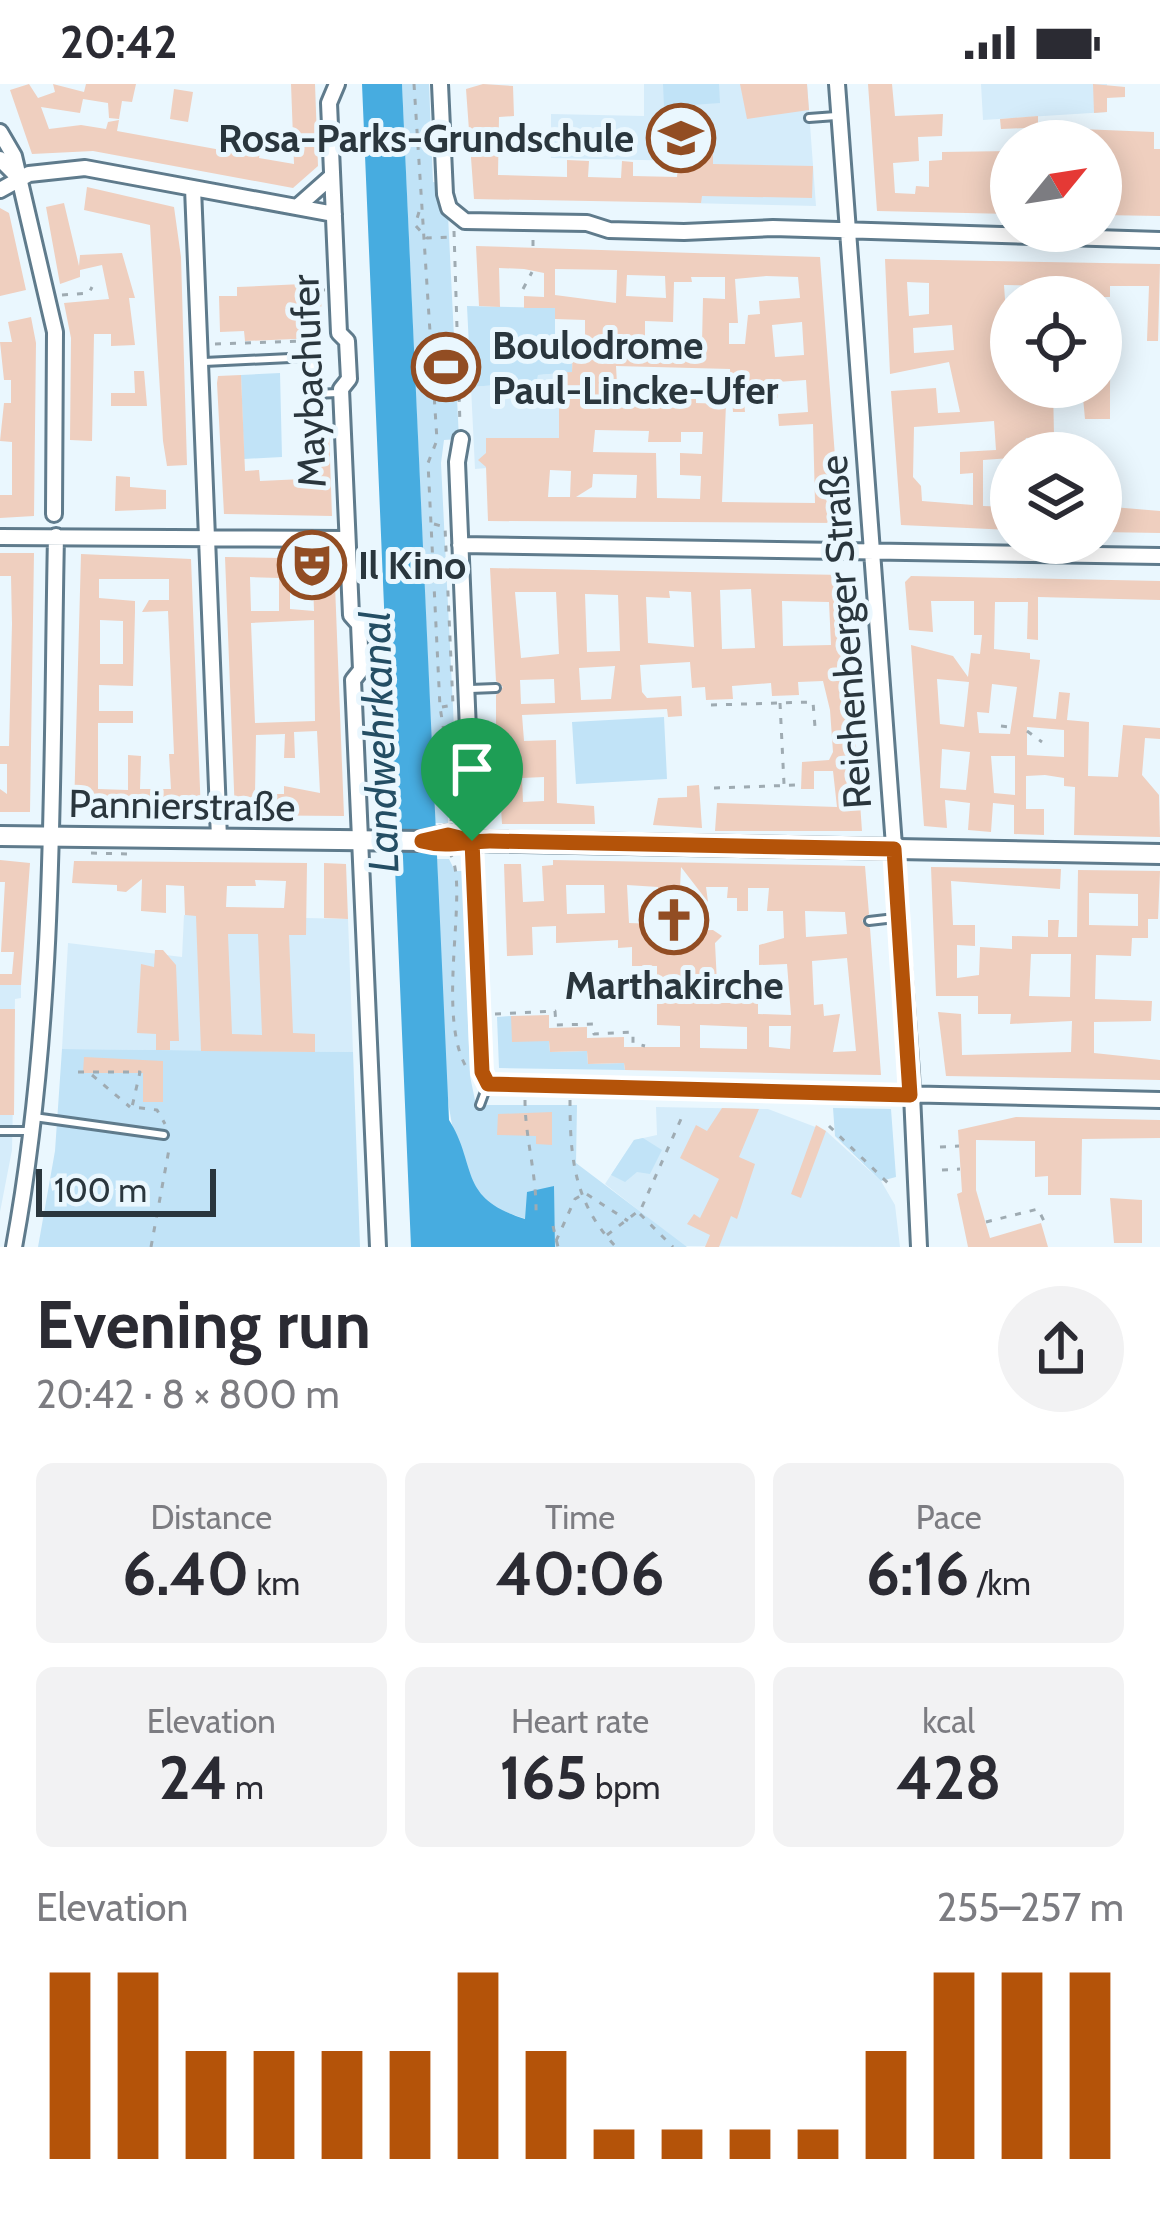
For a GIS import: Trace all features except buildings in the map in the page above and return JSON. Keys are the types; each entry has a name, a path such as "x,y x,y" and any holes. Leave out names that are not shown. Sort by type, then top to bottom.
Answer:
{"street":[{"name":"Maybachufer","path":"337,84 329,103 340,333 347,341 349,380 341,392 351,615 359,625 361,670 353,680 364,840 378,1247"},
{"path":"440,84 445,194 458,218 587,223 609,230 1160,240"},
{"name":"Reichenberger Straße","path":"837,84 900,918 919,1247"},
{"path":"0,134 24,176 55,332 54,514"},
{"path":"0,160 24,176"},
{"path":"0,190 24,176 85,168 334,214"},
{"path":"297,207 332,176"},
{"path":"193,188 219,838"},
{"path":"461,439 460,544 480,1076 570,1089 1160,1100"},
{"path":"14,1247 34,1124 52,836 56,536"},
{"path":"0,537 347,538"},
{"path":"460,544 1160,556"},
{"name":"Pannierstraße","path":"0,836 1160,854"}],"lane":[{"path":"809,118 840,116"},
{"path":"310,342 313,394 341,392"},
{"path":"200,362 311,357"},
{"path":"466,689 496,688"},
{"path":"869,921 900,918"},
{"path":"480,1076 480,1105"},
{"path":"0,1131 34,1124 164,1135"}],"path":[{"path":"414,84 416,179 427,238 437,440 428,463 440,707 454,794 439,841 458,868 452,962 456,1048 480,1076"},
{"path":"416,179 433,178"},
{"path":"422,208 415,225 427,238 453,237"},
{"path":"458,218 453,237 461,439"},
{"path":"532,240 533,248"},
{"path":"523,289 532,272"},
{"path":"62,295 88,293 92,287"},
{"path":"213,344 320,340 320,329"},
{"path":"431,523 445,527 447,563 453,705 440,707"},
{"path":"434,580 447,563"},
{"path":"711,705 813,702 815,727"},
{"path":"780,703 784,786"},
{"path":"442,724 452,722"},
{"path":"1001,725 1010,727"},
{"path":"1027,731 1042,742"},
{"path":"714,788 798,785"},
{"path":"445,963 452,962"},
{"path":"494,1014 555,1010 556,1025 593,1024 594,1034 632,1032 633,1043 645,1046"},
{"path":"78,1072 140,1072 132,1107"},
{"path":"89,1072 132,1107 157,1110 172,1136 151,1247"},
{"path":"570,1089 570,1159 580,1195 616,1247"},
{"path":"525,1100 530,1150 537,1168 536,1215"},
{"path":"606,1237 638,1213 681,1119"},
{"path":"829,1126 889,1184"},
{"path":"940,1147 959,1146"},
{"path":"942,1170 960,1168"},
{"path":"580,1195 628,1221"},
{"path":"557,1244 580,1195"},
{"path":"647,1196 653,1200"},
{"path":"986,1222 1038,1209 1047,1227"},
{"path":"638,1213 673,1247"},
{"path":"553,1226 557,1244"}],"shaded area":[{"path":"402,84 429,84 433,182 438,183 448,215 459,439 444,440 441,463 457,789 450,790 448,823 435,823"},
{"name":"Rosa-Parks-Grundschule","path":"644,84 807,84 816,206 688,203 687,161 551,158 551,114 644,116"},
{"path":"663,84 719,84 720,103 664,107"},
{"path":"981,84 1107,84 1107,112 983,120"},
{"path":"467,306 555,308 555,339 573,341 572,372 538,375 537,382 471,387"},
{"path":"572,372 558,462 475,469 471,387 537,382 538,375"},
{"path":"280,373 282,457 244,459 241,375"},
{"path":"664,717 667,779 576,784 572,722"},
{"path":"437,859 449,859 455,871 463,871 470,1076 476,1105 577,1105 576,1163 687,1247 555,1247 553,1186 526,1219 494,1206 478,1193 463,1166 446,1083"},
{"path":"184,915 348,919 353,1052 62,1049 68,943 182,957"},
{"path":"0,985 21,985 21,998 15,999 12,1150 0,1212"},
{"path":"511,1016 549,1041 550,1052 587,1051 588,1064 624,1063 625,1070 499,1068 497,1017"},
{"path":"62,1049 353,1052 360,1247 38,1247 55,1151"},
{"path":"656,1107 768,1109 826,1131 881,1181 895,1205 900,1247 684,1246 605,1184 634,1140 657,1135"},
{"path":"833,1108 891,1109 896,1177 881,1181 835,1136"},
{"path":"643,1138 662,1150 650,1174 637,1172 625,1182 611,1175 634,1140"}],"water":[{"path":"362,84 402,84 449,1120 479,1191 503,1211 525,1219 527,1192 554,1186 555,1247 411,1247"}],"place":[{"name":"Rosa-Parks-Grundschule","path":"681,138"},
{"name":"Boulodrome Paul-Lincke-Ufer","path":"446,367"},
{"name":"Il Kino","path":"312,565"},
{"name":"Marthakirche","path":"674,920"}],"route":[{"path":"472,841 454,835 422,841 443,847 472,841 490,841 894,849 910,1095 499,1088 488,1084 482,1072 472,841"}],"water label":[{"name":"Landwehrkanal","path":"379,742"}]}
